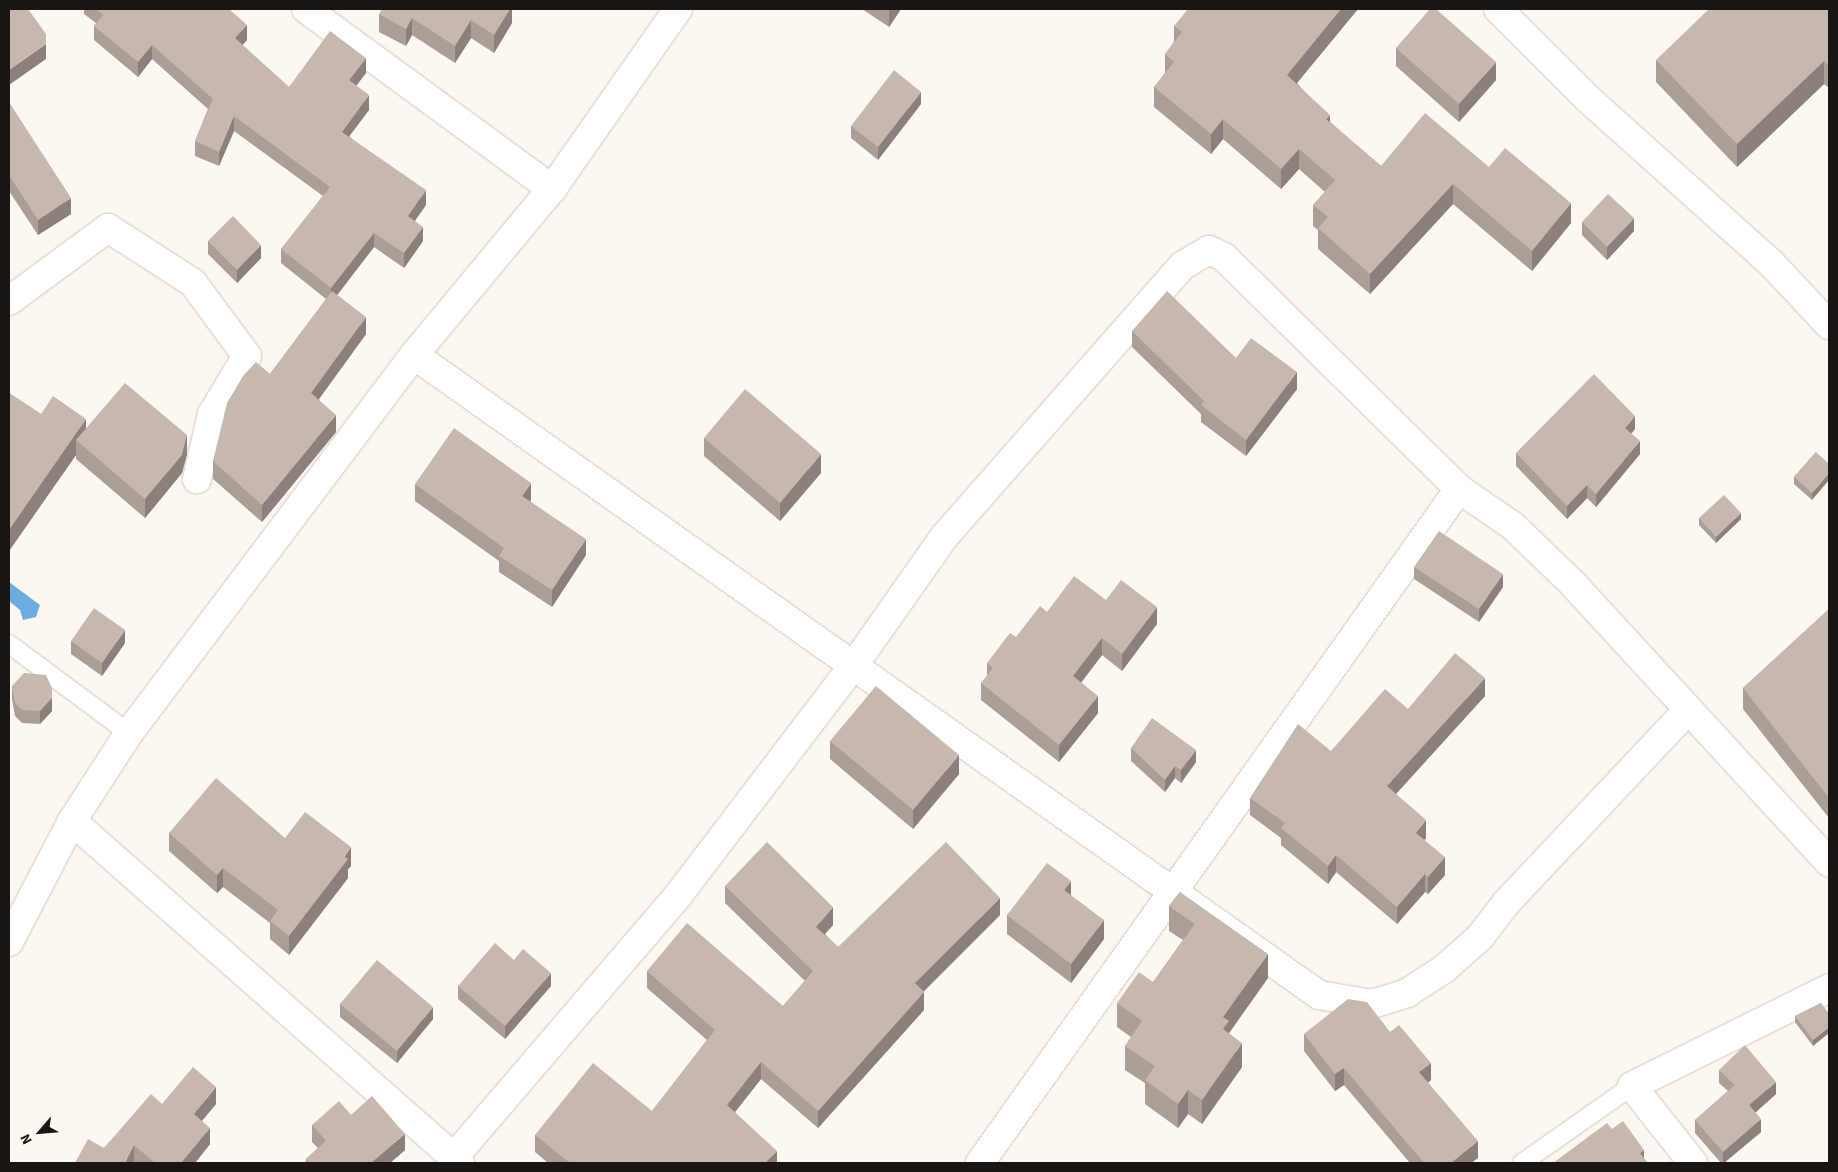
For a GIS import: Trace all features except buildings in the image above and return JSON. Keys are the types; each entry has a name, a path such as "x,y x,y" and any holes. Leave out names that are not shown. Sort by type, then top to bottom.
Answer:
{"street":[{"path":"306,9 552,189"},
{"path":"9,940 72,820 129,733 414,355 552,189 678,9"},
{"path":"1498,9 1587,98 1771,263 1829,325"},
{"path":"9,302 108,228 193,283 247,356 212,414 197,479"},
{"path":"72,820 457,1160 677,897 854,664 944,537 1182,266 1209,250 1224,256 1459,489 1520,533 1633,645 1687,711 1829,862"},
{"path":"414,355 854,664 1170,891 1319,995 1372,1004 1407,994 1480,936 1507,902 1687,711"},
{"path":"980,1163 1170,891 1459,489"},
{"path":"1692,1163 1632,1086 1829,988"}],"lane":[{"path":"9,644 129,733"},
{"path":"1522,1163 1632,1086"}],"water":[{"path":"9,582 40,605 36,617 23,620 20,610 9,601"}]}
